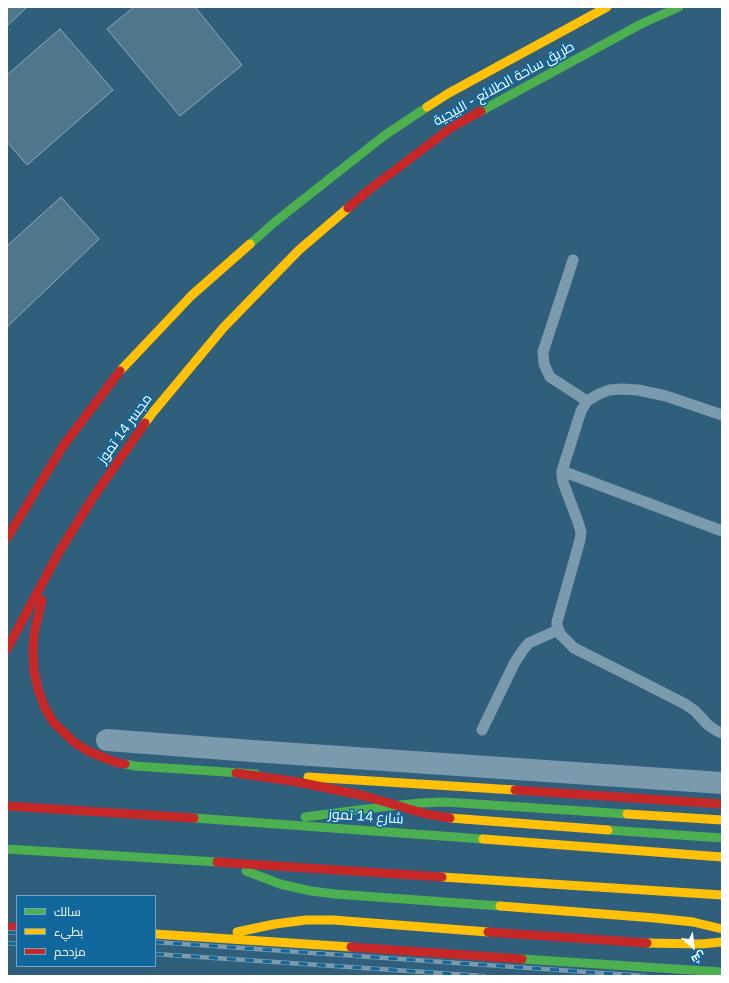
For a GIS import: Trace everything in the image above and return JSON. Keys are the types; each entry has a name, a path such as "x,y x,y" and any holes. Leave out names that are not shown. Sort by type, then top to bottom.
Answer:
{"main road":[{"name":"طريق ساحة الطلائع - البيجية","path":"7,538 63,446 123,367 192,295 276,221 385,135 449,93 607,7"},
{"name":"طريق ساحة الطلائع - البيجية","path":"299,250 370,189 452,127 641,24 679,7"},
{"name":"مجسر 14 تموز","path":"7,649 59,552 92,499 154,411 224,327 299,250"},
{"path":"59,552 48,580 34,634 34,670 38,689 44,706 53,722 75,743 102,757 118,763 155,768 722,804"},
{"path":"236,773 298,782 365,796 426,814 459,819 722,838"},
{"path":"247,822 420,803 444,802 722,820"},
{"name":"شارع 14 تموز","path":"7,806 722,857"},
{"path":"7,849 722,895"},
{"path":"187,860 224,866 253,873 280,884 311,891 655,918 693,922 722,929"},
{"path":"188,936 223,934 275,924 306,920 333,920 654,944 701,944 722,942"},
{"path":"156,934 722,972"}],"street":[{"path":"107,740 722,784"}],"lane":[{"path":"573,260 543,352 544,364 550,377 587,401"},
{"path":"722,415 666,396 638,390 609,390 587,401 581,411 562,471 563,482 581,532 557,622 558,630 563,638 574,648 685,704 695,711 708,725 722,733"},
{"path":"562,471 722,531"},
{"path":"482,730 522,650 530,643 558,630"}],"building":[{"path":"7,7 27,7 7,26"},
{"path":"134,7 195,7 242,65 180,116 107,29"},
{"path":"60,29 113,90 27,165 7,142 7,75"},
{"path":"61,197 99,239 7,327 7,246"}],"railway":[{"path":"7,932 16,933"},
{"path":"156,942 645,976"},
{"path":"7,943 16,944"},
{"path":"156,954 484,976"}],"traffic: fast":[{"path":"481,111 641,24 679,7"},
{"path":"250,244 276,221 385,135 427,107"},
{"path":"125,764 135,766 256,774"},
{"path":"305,817 382,807 445,802 627,814"},
{"path":"194,818 483,839"},
{"path":"608,830 722,838"},
{"path":"7,849 217,862"},
{"path":"246,871 280,884 311,891 500,906"},
{"path":"522,959 722,972"}],"traffic: slow":[{"path":"427,107 449,93 607,7"},
{"path":"145,423 224,327 299,250 348,208"},
{"path":"120,371 192,295 250,244"},
{"path":"308,777 515,790"},
{"path":"627,814 722,820"},
{"path":"450,818 608,830"},
{"path":"483,839 722,857"},
{"path":"442,877 722,895"},
{"path":"500,906 655,918 693,922 722,929"},
{"path":"237,932 275,924 306,920 333,920 488,932"},
{"path":"156,934 351,947"},
{"path":"647,943 701,944 722,942"}],"traffic: jam":[{"path":"348,208 370,189 452,127 481,111"},
{"path":"7,538 63,446 120,371"},
{"path":"7,649 59,552 92,499 145,423"},
{"path":"42,600 34,633 33,652 34,671 44,706 53,722 75,743 102,757 125,764"},
{"path":"236,773 298,782 365,796 426,814 450,818"},
{"path":"515,790 722,804"},
{"path":"7,806 194,818"},
{"path":"217,862 442,877"},
{"path":"7,928 16,927"},
{"path":"488,932 647,943"},
{"path":"351,947 522,959"}]}
